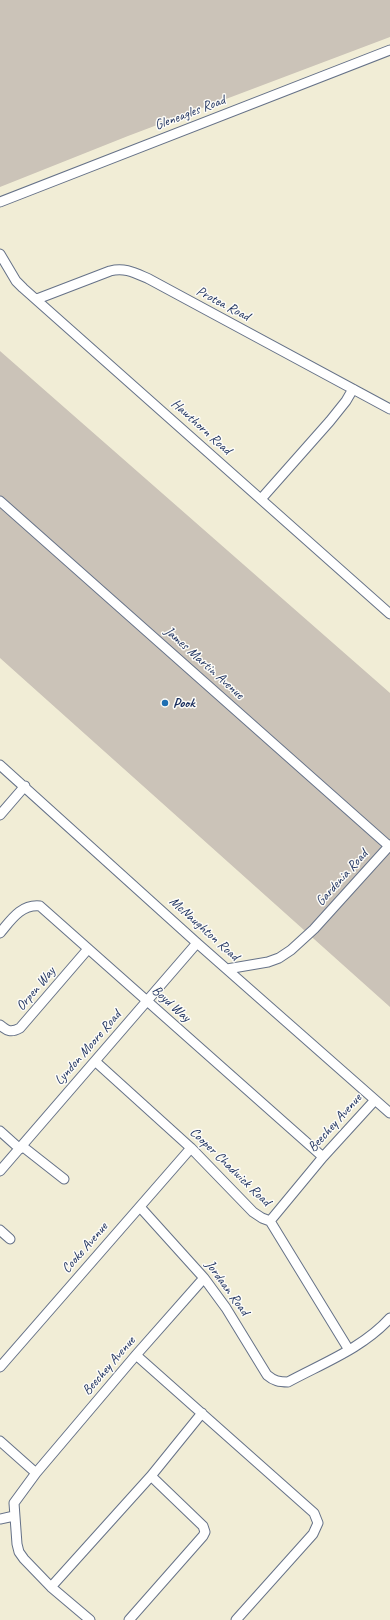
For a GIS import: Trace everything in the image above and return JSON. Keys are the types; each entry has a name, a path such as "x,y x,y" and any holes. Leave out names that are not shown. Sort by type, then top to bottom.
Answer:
{"street":[{"name":"Gleneagles Road","path":"0,202 390,50"},
{"name":"Hawthorn Road","path":"0,254 16,281 390,614"},
{"name":"Protea Road","path":"37,299 110,271 120,269 130,271 149,279 390,409"},
{"path":"260,499 330,421 346,401 353,389"},
{"name":"James Martin Avenue","path":"0,501 390,846"},
{"name":"McNaughton Road","path":"0,765 197,943 390,1113"},
{"path":"0,815 25,786"},
{"name":"Gardenia Road","path":"227,969 257,964 279,958 291,950 314,930 390,846"},
{"name":"Boyd Way","path":"0,933 23,908 31,905 40,906 322,1157"},
{"name":"Lyndon Moore Road","path":"0,1171 96,1062 197,943"},
{"name":"Orpen Way","path":"0,1025 7,1031 15,1031 20,1028 88,949"},
{"name":"Cooper Chadwick Road","path":"96,1062 191,1148 253,1212 270,1221 349,1350"},
{"name":"Beechey Avenue","path":"270,1221 322,1157 375,1100"},
{"path":"0,1131 64,1179"},
{"name":"Cooke Avenue","path":"0,1367 191,1148"},
{"name":"Jordaan Road","path":"140,1207 204,1278 226,1308 267,1375 273,1380 288,1382 349,1350"},
{"path":"0,1230 10,1239"},
{"name":"Beechey Avenue","path":"14,1516 14,1503 36,1473 136,1355 204,1278"},
{"path":"349,1350 374,1334 390,1318"},
{"path":"136,1355 314,1513 318,1523 313,1534 236,1620"},
{"path":"51,1587 151,1476 202,1413"},
{"path":"0,1441 36,1473"},
{"path":"129,1620 205,1532 203,1526 151,1476"},
{"path":"0,1519 14,1516 19,1552 24,1559 51,1587 90,1620"}],"shaded area":[{"path":"0,0 390,0 390,37 128,136 0,187"},
{"path":"0,351 390,693 390,1007 0,658"}],"place":[{"name":"Pook","path":"165,703"}]}
